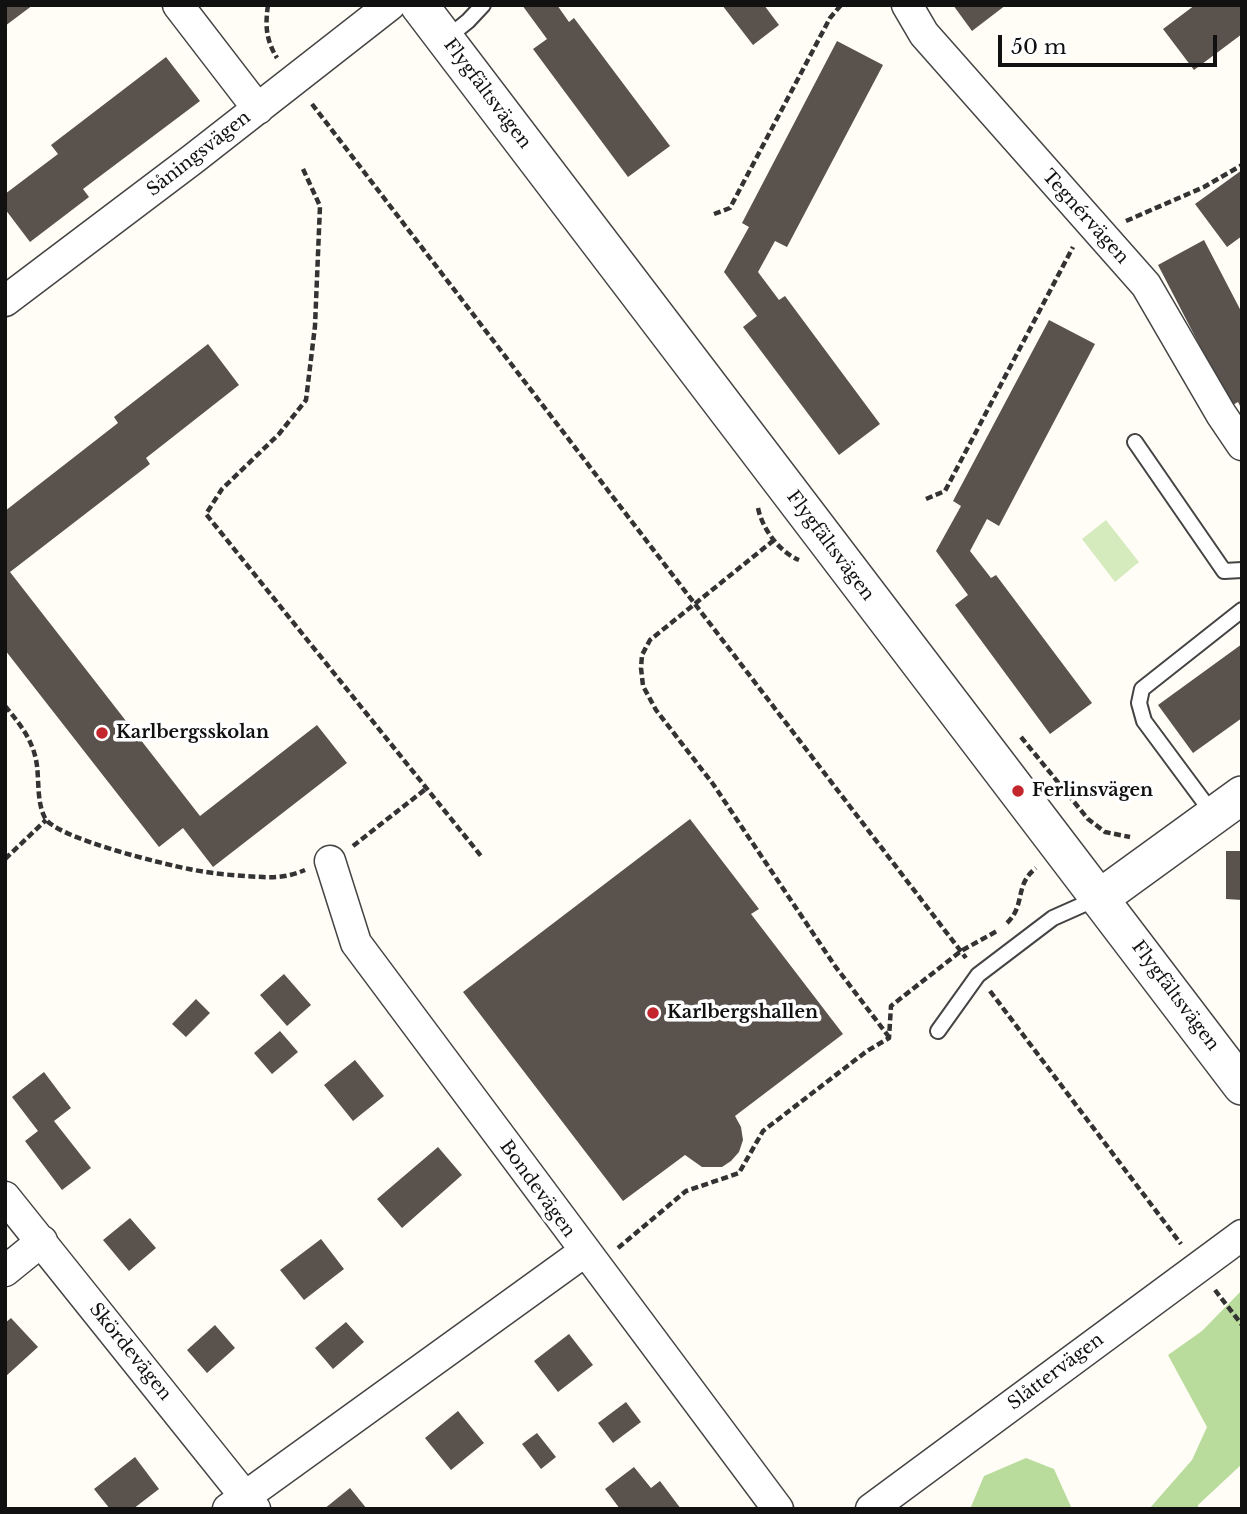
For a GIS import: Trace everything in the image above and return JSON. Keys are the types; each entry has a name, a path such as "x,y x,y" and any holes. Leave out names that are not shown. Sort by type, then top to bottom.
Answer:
{"street":[{"path":"178,5 258,109"},
{"name":"Såningsvägen","path":"5,301 390,5"},
{"name":"Flygfältsvägen","path":"419,5 1242,1086"},
{"name":"Tegnérvägen","path":"907,5 924,34 1146,285 1242,445"},
{"path":"1100,898 1228,805"},
{"name":"Bondevägen","path":"243,1505 590,1259 356,943 330,860"},
{"name":"Skördevägen","path":"5,1197 42,1241 243,1505"},
{"name":"Slåttervägen","path":"872,1509 1242,1236"},
{"path":"5,1271 42,1241"},
{"path":"590,1259 778,1509"}],"lane":[{"path":"446,39 468,22 482,5"},
{"path":"1135,442 1224,571 1242,570"},
{"path":"1228,805 1144,721 1139,703 1142,689 1242,610"},
{"path":"938,1031 978,975 1053,918 1100,898"}],"path":[{"path":"268,5 266,27 268,41 275,56 961,951 1242,1325"},
{"path":"714,214 730,208 830,18 841,5"},
{"path":"926,499 945,491 1095,229 1116,226 1204,187 1242,165"},
{"path":"303,169 320,206 315,326 306,400 279,434 222,489 205,514 481,856"},
{"path":"774,540 650,640 642,654 643,685 656,709 713,784 835,966 889,1038"},
{"path":"5,705 30,740 37,766 41,807 46,820 61,832 160,862 221,874 290,876 330,860 361,841 427,788"},
{"path":"1020,736 1087,819 1105,832 1127,837 1138,836"},
{"path":"5,859 46,820"},
{"path":"889,1038 891,1006 961,951 1000,929 1012,918 1018,908 1025,877 1062,849"},
{"path":"590,1259 686,1191 739,1173 763,1131 867,1051 889,1038"}],"green space":[{"path":"1106,520 1139,562 1115,582 1082,539"},
{"path":"1242,1290 1242,1464 1198,1505 1198,1509 1149,1509 1192,1460 1207,1427 1168,1355 1202,1331"},
{"path":"1026,1458 1054,1469 1072,1509 970,1509 984,1476"}],"building":[{"path":"5,5 33,5 5,26"},
{"path":"522,5 557,5 569,22 574,18 670,146 628,177 533,49 547,39"},
{"path":"722,5 764,5 779,25 753,45"},
{"path":"953,5 1006,5 972,31"},
{"path":"1195,5 1242,5 1242,34 1194,70 1163,29"},
{"path":"837,41 883,65 787,247 775,241 758,272 779,300 785,296 880,424 839,455 743,327 757,316 724,272 749,227 742,223"},
{"path":"166,57 200,101 83,189 89,197 30,242 5,209 5,194 58,154 51,145"},
{"path":"1242,170 1242,236 1227,247 1195,204"},
{"path":"1204,240 1242,313 1242,410 1238,402 1231,406 1158,265"},
{"path":"1049,320 1095,344 999,526 987,519 970,551 991,578 996,575 1092,703 1050,734 955,605 968,595 936,551 961,506 953,501"},
{"path":"208,344 239,385 146,458 150,464 10,572 200,816 317,725 347,763 213,867 183,828 159,847 5,650 5,511 118,423 114,417"},
{"path":"1242,644 1242,718 1193,753 1158,705"},
{"name":"Karlbergshallen","path":"690,819 759,909 751,914 843,1034 735,1116 741,1127 743,1140 739,1152 731,1161 722,1167 702,1167 685,1155 623,1201 463,992"},
{"path":"1226,851 1242,851 1242,900 1226,899"},
{"path":"284,974 311,1005 287,1026 260,995"},
{"path":"196,999 210,1013 186,1037 172,1024"},
{"path":"280,1031 298,1052 272,1074 254,1053"},
{"path":"355,1060 384,1096 353,1121 324,1085"},
{"path":"44,1072 71,1108 54,1121 91,1168 62,1190 25,1141 38,1131 12,1097"},
{"path":"438,1147 462,1175 402,1228 377,1199"},
{"path":"130,1218 156,1248 129,1271 103,1240"},
{"path":"321,1239 344,1269 304,1300 280,1270"},
{"path":"11,1318 38,1347 5,1377 5,1323"},
{"path":"346,1322 364,1342 333,1369 315,1348"},
{"path":"215,1325 235,1348 207,1373 187,1350"},
{"path":"569,1334 593,1365 558,1392 534,1361"},
{"path":"626,1402 641,1422 613,1443 598,1423"},
{"path":"458,1411 484,1443 451,1470 425,1438"},
{"path":"537,1433 556,1457 541,1469 522,1444"},
{"path":"135,1457 159,1489 133,1509 110,1509 94,1489"},
{"path":"634,1467 651,1488 660,1481 681,1509 620,1509 605,1489"},
{"path":"350,1488 367,1509 324,1509"}],"place":[{"name":"Karlbergsskolan","path":"102,733"},
{"name":"Ferlinsvägen","path":"1018,791"},
{"name":"Karlbergshallen","path":"653,1013"}]}
